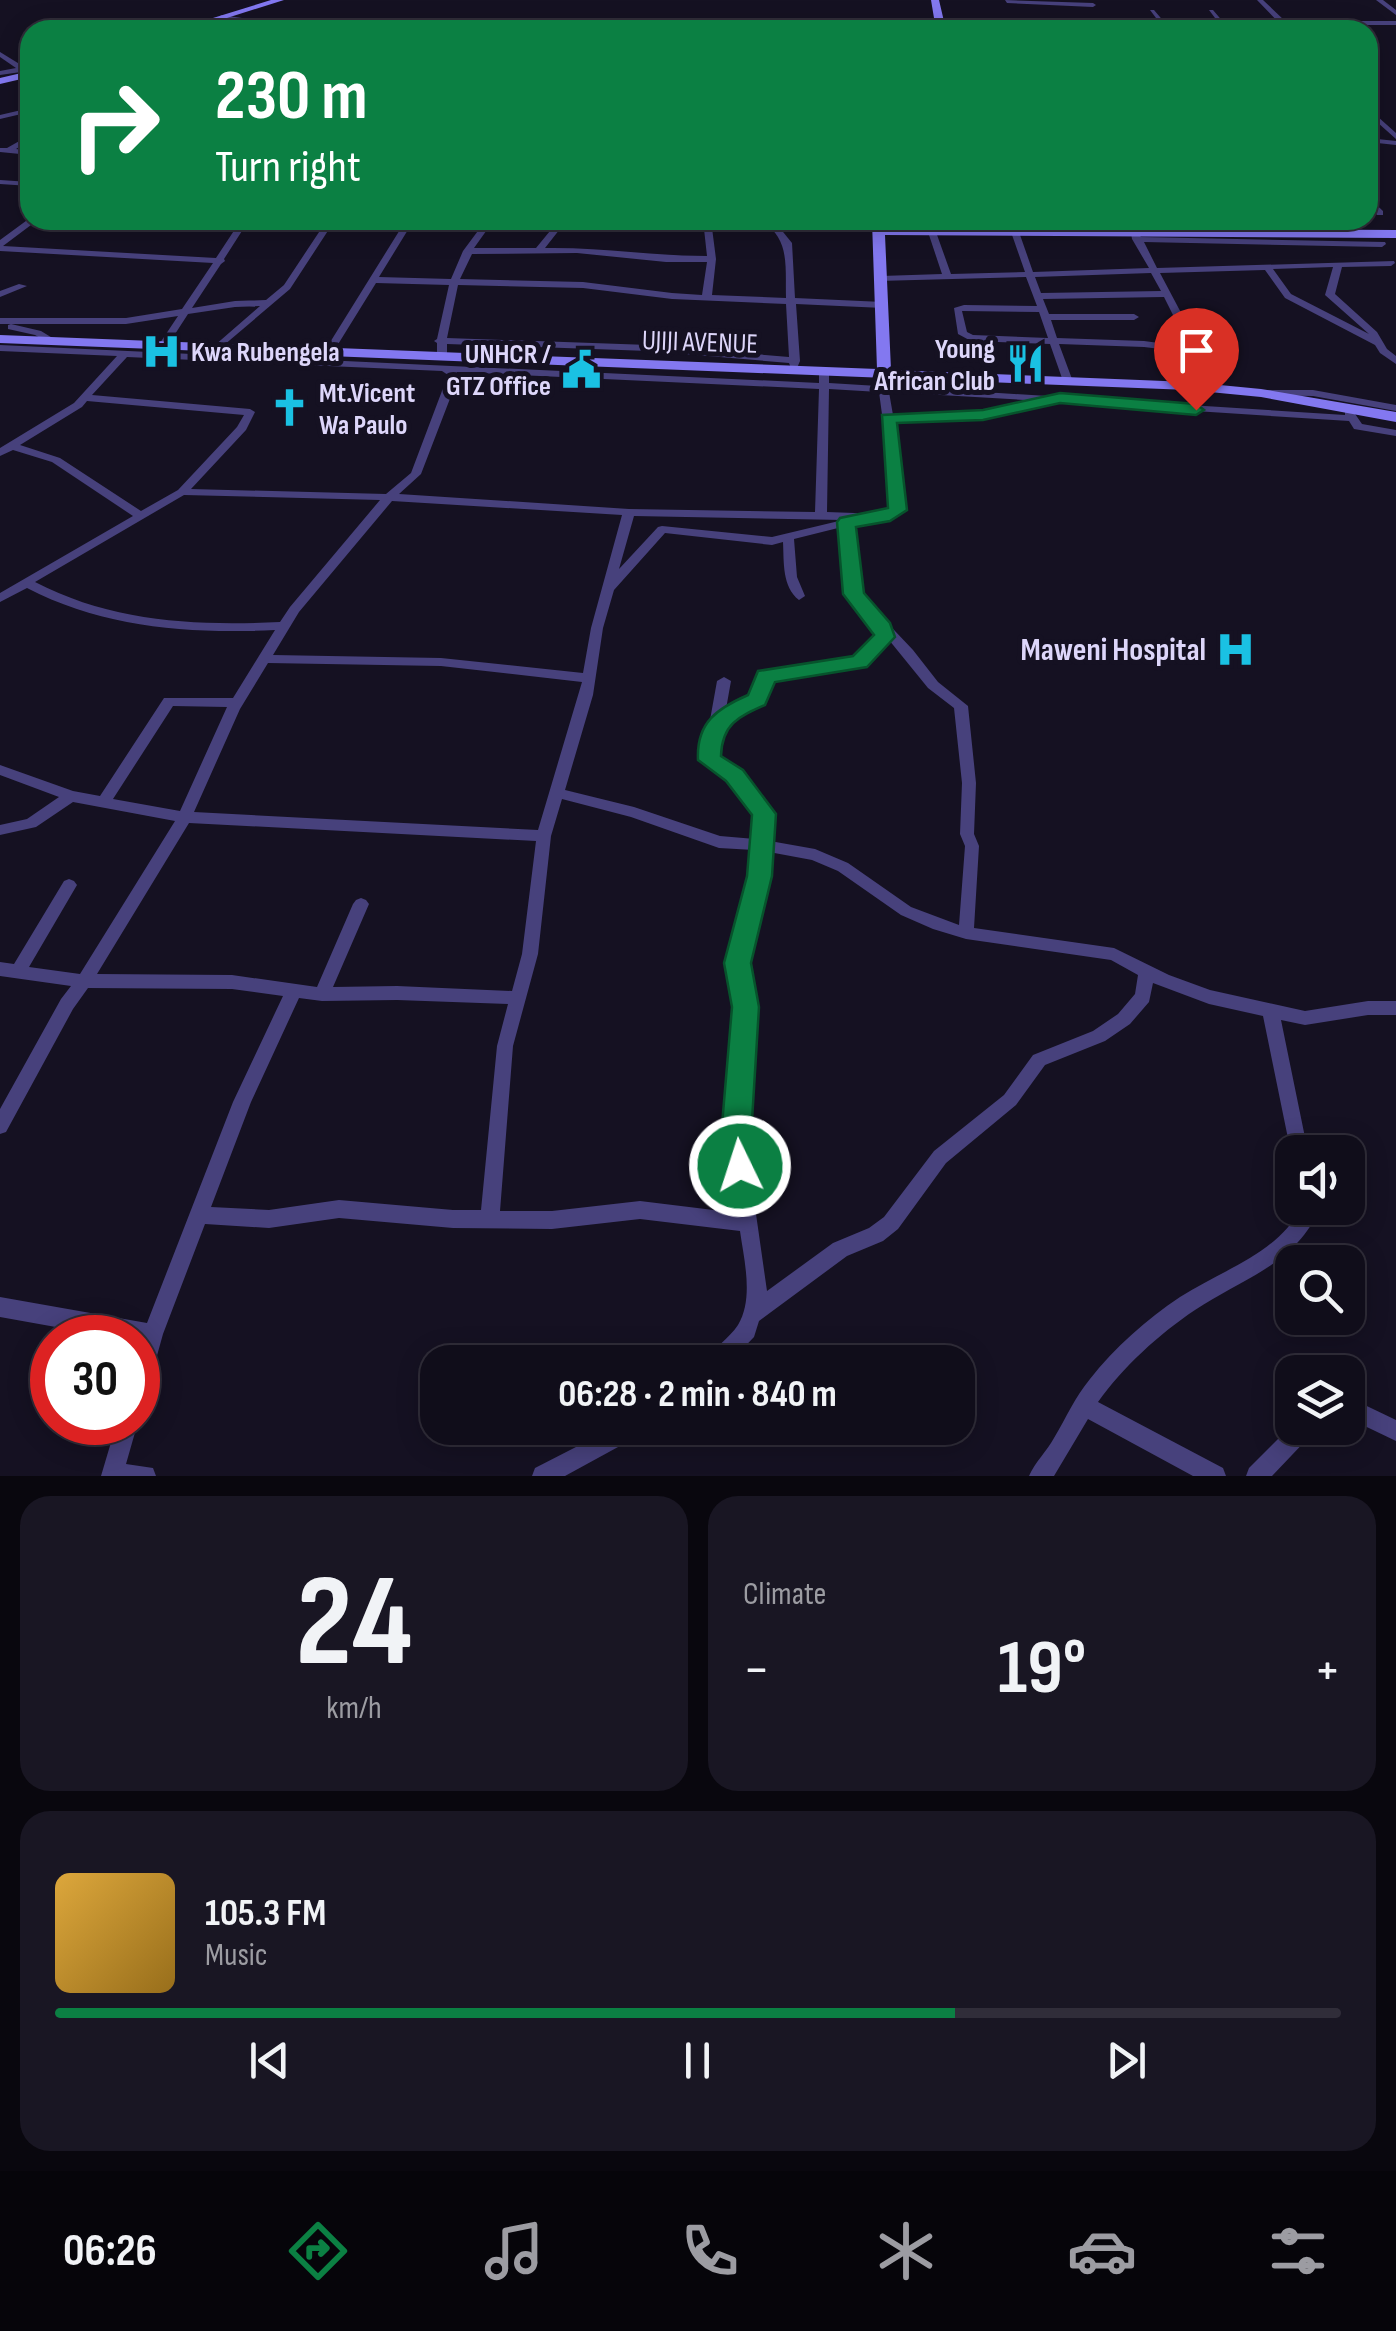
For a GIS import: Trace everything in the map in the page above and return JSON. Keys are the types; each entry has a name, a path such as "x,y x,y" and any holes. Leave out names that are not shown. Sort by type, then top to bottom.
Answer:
{"street":[{"path":"212,20 280,0"},
{"path":"1260,0 1280,20"},
{"path":"1379,0 1396,12"},
{"path":"1007,1 1091,2"},
{"path":"1152,11 1160,20"},
{"path":"1211,11 1219,20"},
{"path":"222,17 239,20"},
{"path":"0,246 22,230"},
{"path":"163,346 239,230"},
{"path":"217,348 287,286 324,230"},
{"path":"329,352 404,230"},
{"path":"0,1126 67,1004 184,818 236,704 284,626 389,497 416,474 453,374 441,355 444,314 467,250 482,230"},
{"path":"539,250 555,230"},
{"path":"706,294 712,258 708,230"},
{"path":"775,230 788,243 794,365"},
{"path":"607,591 662,529 738,540 789,540 846,522 892,514 900,504 883,390 880,230"},
{"path":"911,230 1135,236 1239,244 1381,239 1396,234"},
{"path":"932,232 947,276"},
{"path":"1016,232 1067,380"},
{"path":"1135,236 1173,233 1381,239"},
{"path":"1135,236 1197,350 1200,364 1189,386"},
{"path":"881,278 1256,265 1394,266 1381,239"},
{"path":"1239,244 1256,265"},
{"path":"0,246 221,260"},
{"path":"467,250 712,258"},
{"path":"1338,265 1330,295 1381,338 1396,361"},
{"path":"1268,268 1288,296 1381,338"},
{"path":"372,280 583,285 672,296 706,294 884,304"},
{"path":"0,294 22,286"},
{"path":"1038,296 1166,294"},
{"path":"1123,295 1144,344"},
{"path":"0,324 83,323 270,303"},
{"path":"1134,318 956,310 963,334 970,338 1144,344 1197,350"},
{"path":"0,324 28,330 54,342"},
{"name":"UJIJI AVENUE","path":"0,339 794,365 824,370 1189,386 1261,393 1349,412 1396,416"},
{"path":"0,348 124,354 441,355 826,389 1349,412 1358,426 1396,433"},
{"path":"6,449 86,398 124,354"},
{"path":"821,514 824,370"},
{"path":"1261,393 1313,394 1396,408"},
{"path":"0,598 182,492 242,428 250,412 86,398"},
{"path":"888,418 983,415 1060,398"},
{"path":"6,449 56,460 142,517"},
{"path":"182,492 389,497 629,512 871,518"},
{"path":"490,1218 506,1046 537,916 544,836 629,512"},
{"path":"846,522 854,594 909,660 961,706 968,759 967,834 972,846 966,933"},
{"path":"789,540 791,577 799,596"},
{"path":"27,584 51,598 106,613 214,628 284,626"},
{"path":"714,727 728,713 758,700 769,675 860,662 884,637 883,628"},
{"path":"264,660 440,662 588,678"},
{"path":"724,681 710,760 730,772 757,800 764,814 754,903 738,963 746,1007 736,1137 758,1276 754,1314 735,1345"},
{"path":"105,800 127,772 168,701 236,704"},
{"path":"0,770 71,796 184,818 544,836"},
{"path":"558,793 634,812 719,842 762,845 830,860 906,911 966,933 1114,954 1209,997 1305,1018 1368,1008 1396,1008"},
{"path":"0,830 31,823 71,796"},
{"path":"18,970 69,885"},
{"path":"322,994 361,904"},
{"path":"0,969 84,980 232,982 322,994 517,998"},
{"path":"754,1314 840,1249 885,1228 940,1157 1010,1100 1039,1060 1098,1036 1124,1019 1143,997 1147,970"},
{"path":"160,1316 242,1102 294,992"},
{"path":"1271,1012 1296,1135"},
{"path":"199,1215 283,1218 339,1210 552,1220 640,1210 748,1223"},
{"path":"1040,1476 1092,1393 1145,1339 1183,1307 1272,1253 1301,1225"},
{"path":"0,1307 45,1315"},
{"path":"1084,1406 1215,1476"},
{"path":"1365,1416 1396,1431"},
{"path":"121,1445 113,1474 145,1476"},
{"path":"543,1476 601,1445"},
{"path":"1257,1476 1287,1445"}],"place":[{"name":"Kwa Rubengela","path":"161,351"},
{"name":"Young African Club","path":"1025,364"},
{"name":"UNHCR / GTZ Office","path":"581,369"},
{"name":"Mt.Vicent Wa Paulo","path":"289,408"},
{"name":"Maweni Hospital","path":"1236,649"}],"route":[{"path":"740,1166 736,1137 746,1007 738,963 759,876 764,814 757,800 734,776 710,760 709,750 714,727 736,708 758,700 766,676 860,662 884,637 883,628 854,594 846,522 884,517 898,510 888,418 983,415 1060,398 1196,410"}]}
